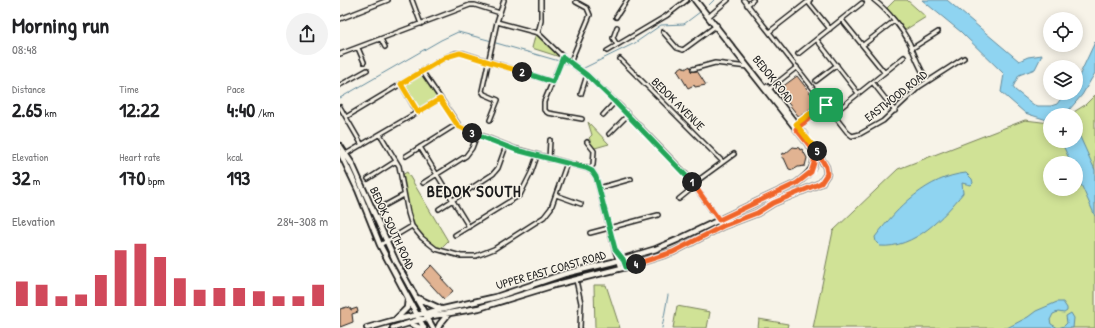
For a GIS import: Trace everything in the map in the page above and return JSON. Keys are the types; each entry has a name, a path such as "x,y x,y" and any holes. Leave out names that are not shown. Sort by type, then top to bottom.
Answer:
{"main road":[{"name":"BEDOK ROAD","path":"695,0 709,16"},
{"name":"BEDOK ROAD","path":"699,0 716,26 822,159 826,167 827,174"},
{"name":"BEDOK ROAD","path":"796,127 813,150 814,163"},
{"name":"BEDOK SOUTH ROAD","path":"340,146 380,245 424,328"},
{"name":"BEDOK SOUTH ROAD","path":"343,154 413,294 427,315 433,328"},
{"name":"UPPER EAST COAST ROAD","path":"393,328 411,324 441,309 496,296 572,272 621,260 670,243 794,184 811,172 814,163"},
{"name":"UPPER EAST COAST ROAD","path":"367,328 417,315 449,313 478,308 624,268 673,252 723,226 757,213 773,203 821,183 827,174"},
{"path":"794,184 800,187 800,192"},
{"path":"413,294 420,301 441,309"},
{"path":"395,320 407,308 408,299"},
{"path":"438,328 449,313"},
{"path":"411,324 420,328"}],"street":[{"path":"340,19 388,0"},
{"path":"412,0 421,24"},
{"path":"490,120 498,100 482,93 497,22 504,0"},
{"path":"538,33 541,21 541,0"},
{"path":"616,17 625,0 630,0"},
{"path":"607,51 666,16 687,0"},
{"path":"709,16 728,0"},
{"name":"EASTWOOD ROAD","path":"744,0 847,132 852,136 857,136 873,127 894,111 915,90 964,58"},
{"path":"747,5 753,0"},
{"path":"874,0 894,21 912,49 920,70 928,81"},
{"path":"769,32 809,1 830,29"},
{"path":"570,63 590,14 587,8 576,2"},
{"path":"798,54 862,3"},
{"path":"340,54 470,5 475,5 500,13"},
{"path":"842,20 884,72"},
{"path":"863,45 894,21"},
{"path":"497,22 538,33 563,57 587,75 664,152 694,185 719,220"},
{"path":"663,32 676,47 681,50 716,26"},
{"path":"617,28 613,38 617,45"},
{"path":"912,49 938,32"},
{"path":"381,39 384,47"},
{"path":"817,40 858,93"},
{"path":"358,48 364,62"},
{"path":"346,118 422,71 456,53 463,53 553,82"},
{"path":"563,57 544,102 544,110 548,113 582,119"},
{"path":"839,109 904,57"},
{"name":"BEDOK AVENUE","path":"620,59 723,162"},
{"path":"693,69 715,63 748,67"},
{"path":"816,81 837,64"},
{"path":"768,91 797,67"},
{"path":"340,85 367,70"},
{"path":"422,71 460,127 506,146 589,170 595,175 615,249 624,268"},
{"path":"581,94 587,75"},
{"path":"873,83 894,111"},
{"path":"401,84 418,112"},
{"path":"343,154 362,145 440,99"},
{"path":"603,115 615,102"},
{"path":"796,127 825,104"},
{"path":"340,108 362,145"},
{"path":"609,134 628,115"},
{"path":"406,156 457,124"},
{"path":"380,134 400,168 408,216 412,226 422,238 439,250 461,256 476,256 505,243 538,222 549,212 567,163"},
{"path":"422,182 470,152 477,135"},
{"path":"549,159 550,140"},
{"path":"587,142 594,151 593,165 589,170"},
{"path":"439,209 495,173 506,146"},
{"path":"420,147 470,227"},
{"path":"679,199 694,185 734,154"},
{"path":"455,235 514,200 522,192 537,156"},
{"path":"368,179 396,161"},
{"path":"599,188 631,179"},
{"path":"382,207 404,195"},
{"path":"556,195 581,204"},
{"path":"590,233 658,215"},
{"path":"380,245 412,226"},
{"path":"576,280 581,303 580,328"}],"green space":[{"path":"895,0 907,0 926,17 905,30 887,8"},
{"path":"536,33 561,55 560,57 532,48"},
{"path":"424,72 438,98 418,111 402,86"},
{"path":"1095,95 1095,328 813,328 833,231 898,169 1025,120 1043,122 1043,148 1083,148 1083,108 1080,108"},
{"path":"588,122 609,144 595,148 590,143 589,138 592,135"},
{"path":"407,172 448,241 440,249 429,243 421,235 410,218 402,175"},
{"path":"594,285 606,285 620,328 595,328"},
{"path":"677,306 710,312 707,328 673,328"},
{"path":"759,319 788,324 787,328 758,328"}],"water":[{"path":"922,0 947,0 1019,61 1028,57 1042,55 1035,69 1019,75 1013,87 1034,105 1051,106 1057,104 1060,100 1078,100 1071,108 1043,108 1043,119 1025,113 1001,92 1004,74 961,32"},
{"path":"1095,42 1095,73 1083,93 1083,68"},
{"path":"1083,143 1095,170 1095,216 1083,189 1083,156 1068,156 1064,148 1083,148"},
{"path":"966,173 972,179 973,183 971,185 962,183 963,193 947,212 927,230 916,237 893,246 880,246 876,242 875,237 893,215 914,195 939,180"},
{"path":"1057,302 1063,302 1067,308 1067,311 1064,313 1058,312 1053,314 1050,320 1051,324 1058,328 1007,328 1036,311"},
{"path":"1071,313 1074,318 1073,328 1058,328 1067,323 1066,316"}],"building":[{"path":"683,66 685,69 690,66 691,71 697,71 706,85 695,87 694,85 688,88 677,70"},
{"path":"797,76 818,103 799,117 778,90"},
{"path":"793,147 799,148 800,150 802,149 807,158 805,166 798,167 793,170 789,169 784,158 782,158 783,153 785,154"},
{"path":"432,265 453,291 444,299 422,275"},
{"path":"347,307 351,310 357,308 358,312 352,314 353,322 340,327 340,309"}],"waterway":[{"path":"709,5 714,0"},
{"path":"582,69 635,43 661,25 684,24 700,12"},
{"path":"340,98 441,40 458,32 492,41"},
{"path":"496,43 559,61"},
{"path":"562,62 579,70"},
{"path":"662,328 668,295"}],"district":[{"name":"BEDOK SOUTH","path":"474,191"}],"route":[{"path":"826,105 798,127 796,129 813,150 815,158 811,172 797,183 719,220 688,178 622,108 587,75 563,57 553,82 463,53 456,53 435,63 401,84 418,112 440,99 458,126 465,130 516,150 586,168 592,171 596,177 615,249 619,252 626,267 673,252 723,226 746,218 773,203 818,185 824,181 827,174 826,167 816,150 798,127 796,124 824,103 826,105"}]}
